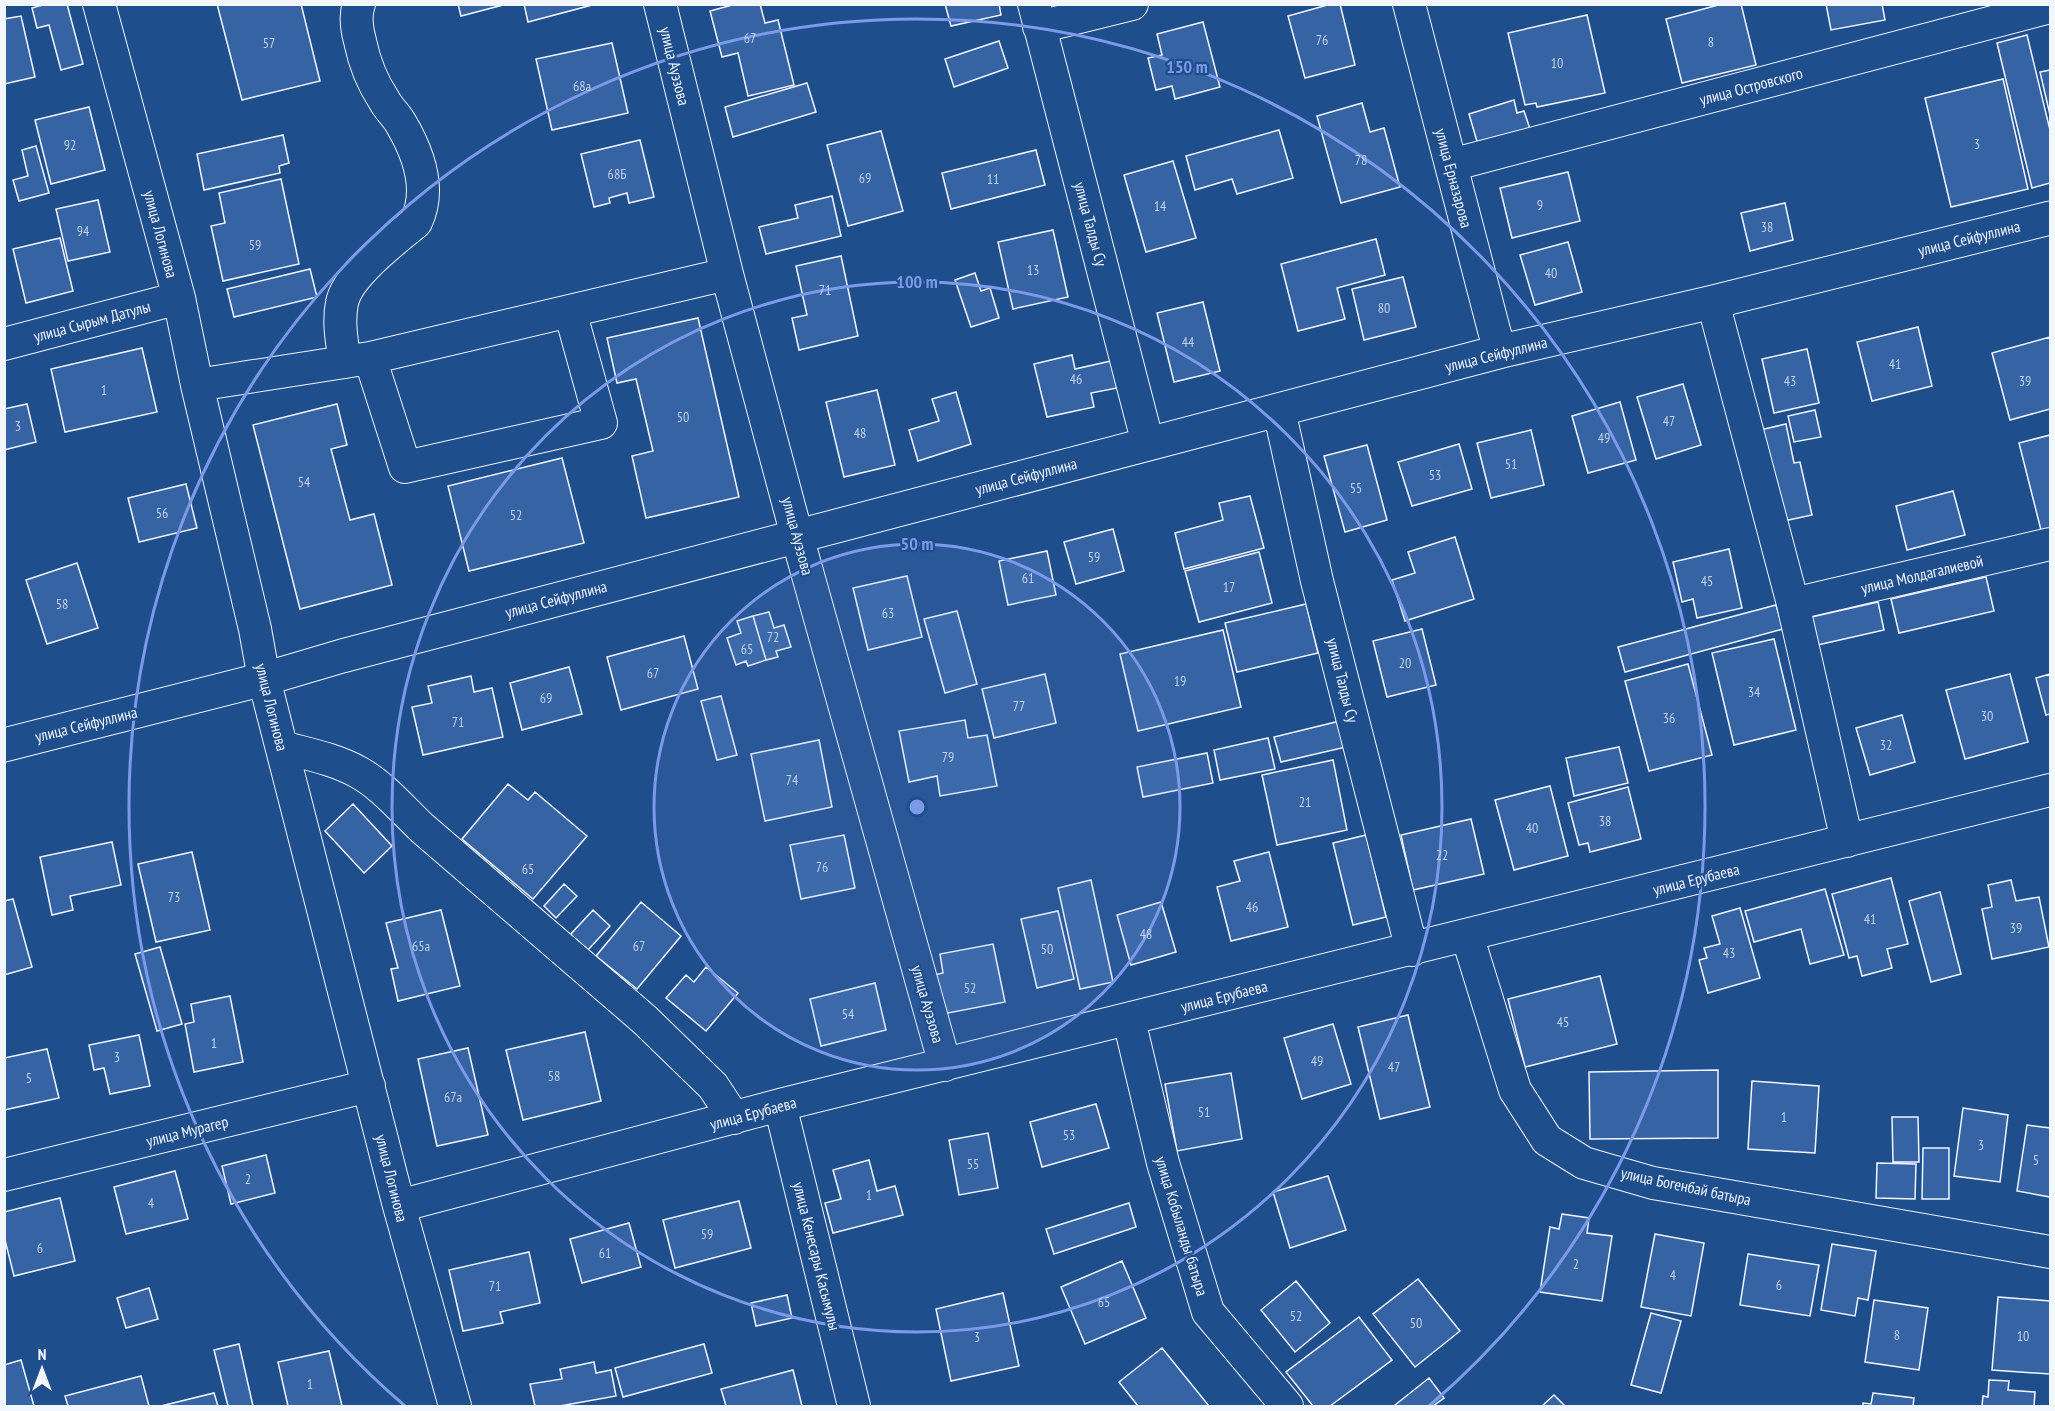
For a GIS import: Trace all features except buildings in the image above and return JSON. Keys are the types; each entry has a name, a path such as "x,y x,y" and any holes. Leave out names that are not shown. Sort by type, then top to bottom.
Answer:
{"main road":[{"name":"улица Сейфуллина","path":"4,745 264,679 342,656 1502,351 1713,302 2050,218"}],"street":[{"name":"улица Логинова","path":"99,4 179,298 196,385 255,629 264,679 399,1206 455,1407"},
{"path":"359,4 358,31 362,53 379,92 400,122 415,153 422,175 424,193 421,211 416,222 358,274 348,288 342,302 341,323 405,467 601,423 570,311"},
{"name":"улица Ауэзова","path":"660,4 727,274 797,536 945,1065"},
{"path":"1036,16 1132,4"},
{"name":"улица Ерназарова","path":"1409,4 1495,334 1502,351"},
{"name":"улица Островского","path":"1451,165 2050,7"},
{"name":"улица Талды Су","path":"1036,16 1148,444"},
{"path":"196,385 358,360 727,274"},
{"name":"улица Сырым Датулы","path":"4,344 179,298"},
{"path":"1713,302 1793,604 1847,841"},
{"name":"улица Талды Су","path":"1279,410 1317,581 1412,950"},
{"name":"улица Молдагалиевой","path":"1793,604 2050,544"},
{"path":"282,747 335,762 360,773 387,795 422,828 645,1020 713,1086 734,1118"},
{"name":"улица Ерубаева","path":"399,1206 780,1105 2050,790"},
{"name":"улица Богенбай батыра","path":"1467,935 1515,1090 1547,1140 1584,1163 1653,1183 2050,1252"},
{"name":"улица Кобыланды батыра","path":"1129,1020 1163,1163 1208,1312 1287,1407"},
{"name":"улица Мурагер","path":"4,1175 369,1086"},
{"name":"улица Кенесары Касымулы","path":"780,1105 854,1407"}]}
